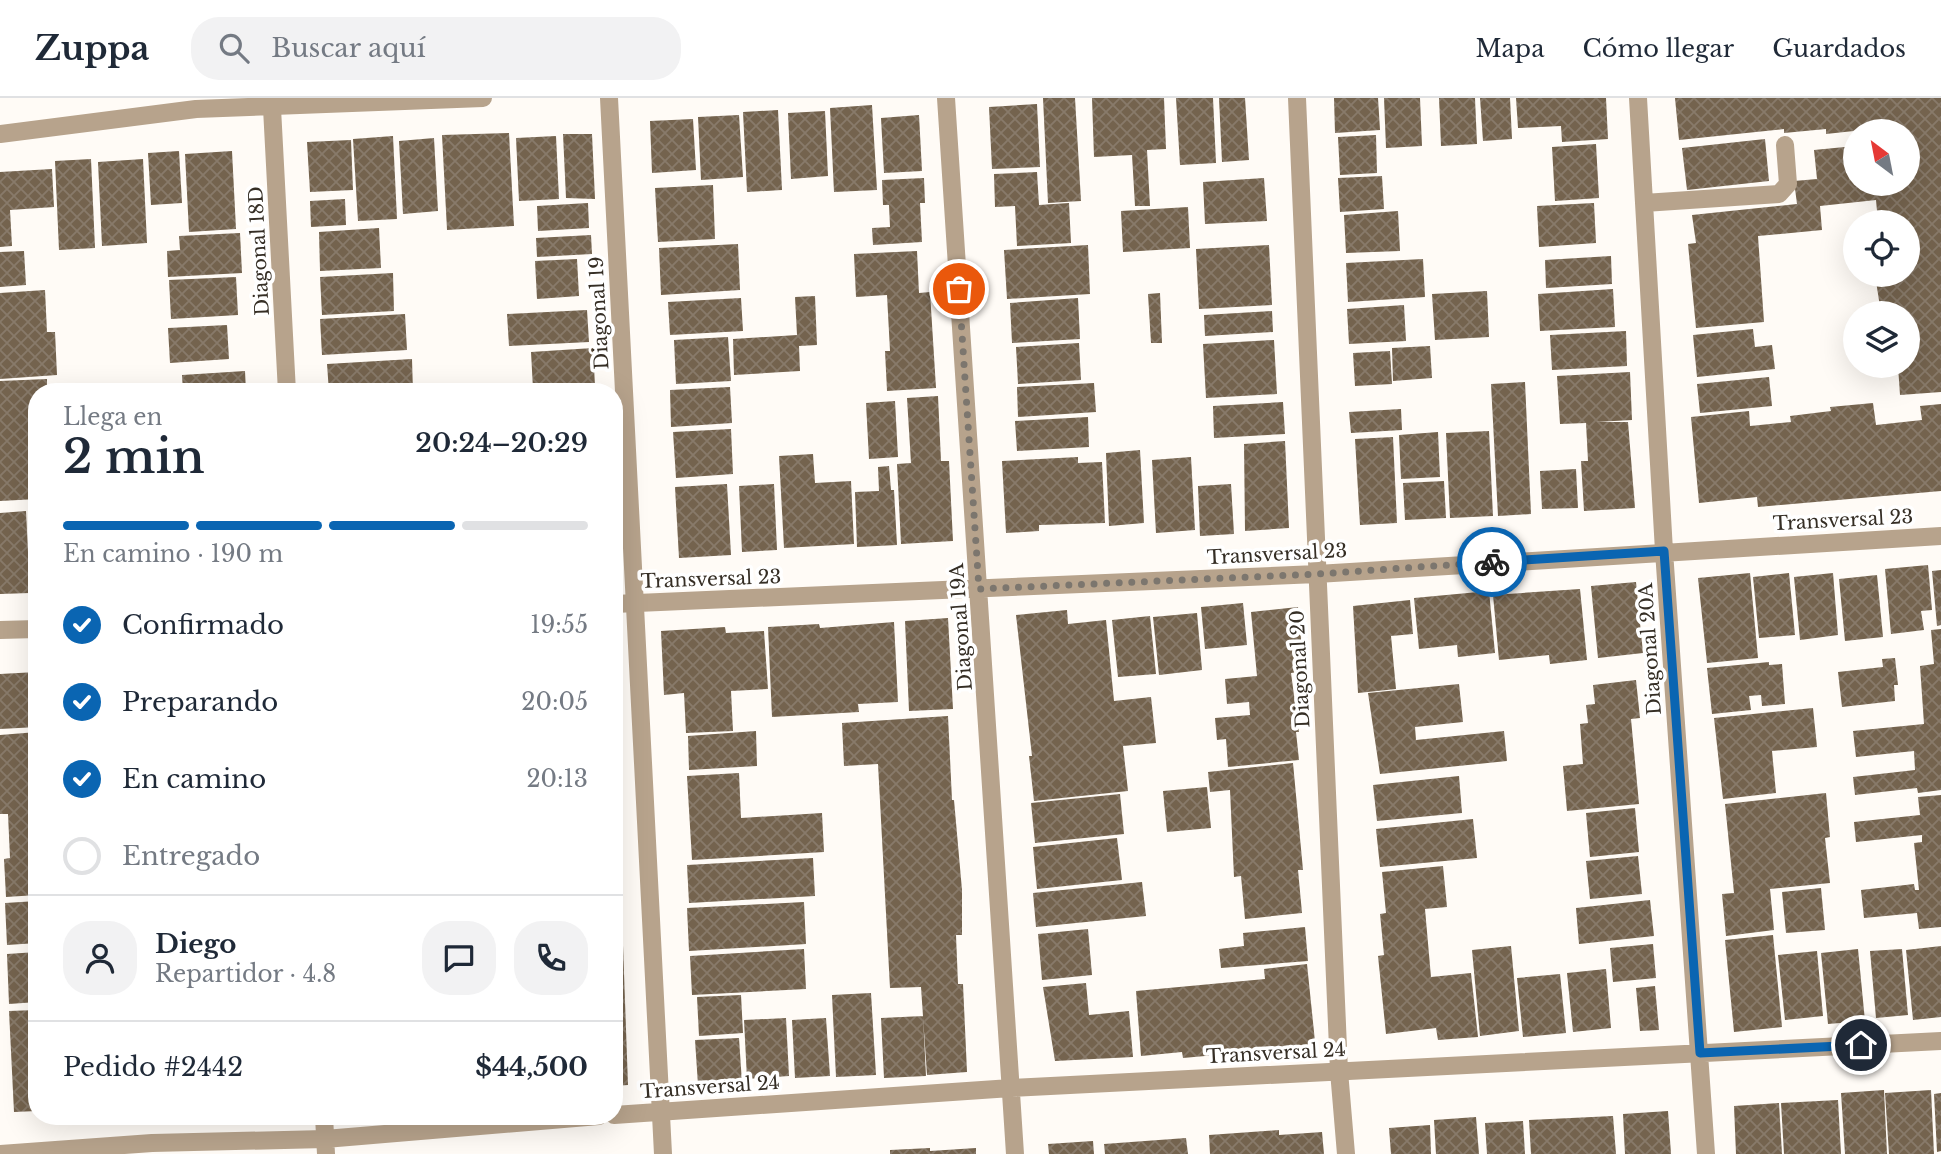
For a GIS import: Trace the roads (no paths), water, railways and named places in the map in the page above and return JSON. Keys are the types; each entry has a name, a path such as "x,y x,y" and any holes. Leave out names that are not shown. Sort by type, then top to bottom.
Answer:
{"street":[{"path":"0,134 196,104 272,108 483,98"},
{"name":"Diagonal 19","path":"609,98 663,1154"},
{"name":"Diagonal 19A","path":"946,98 1015,1154"},
{"name":"Diagonal 20","path":"1297,98 1339,1071 1346,1154"},
{"name":"Diagonal 20A","path":"1638,98 1664,551 1706,1154"},
{"name":"Diagonal 18D","path":"272,108 287,383"},
{"path":"1644,203 1779,194 1788,184 1785,145"},
{"name":"Transversal 23","path":"623,604 1317,574 1941,536"},
{"path":"0,630 28,629"},
{"name":"Transversal 24","path":"623,1114 1012,1088 1941,1041"},
{"path":"325,1125 326,1146"},
{"path":"0,1154 152,1143 326,1146 517,1125"}]}
